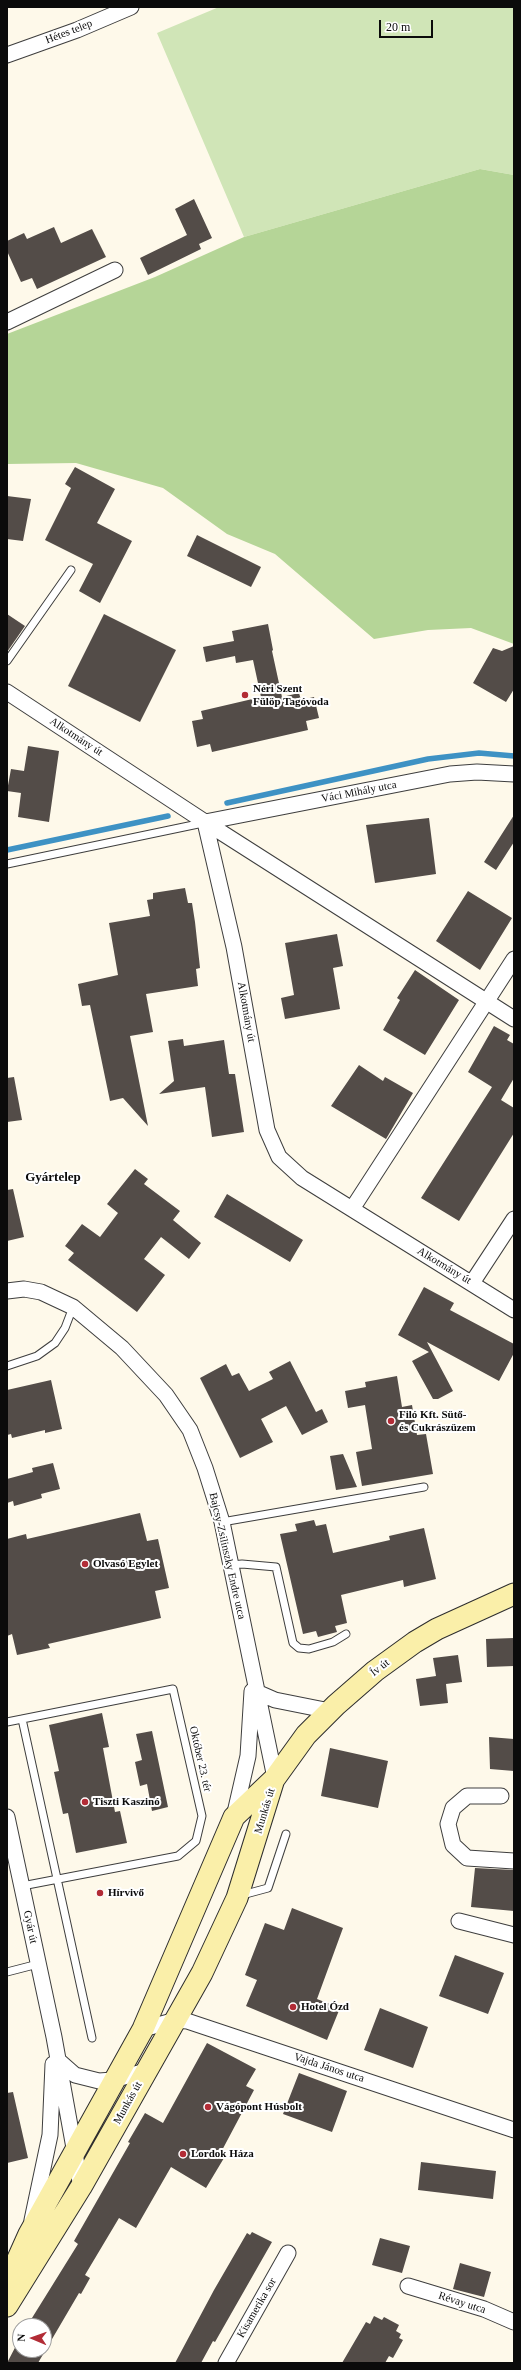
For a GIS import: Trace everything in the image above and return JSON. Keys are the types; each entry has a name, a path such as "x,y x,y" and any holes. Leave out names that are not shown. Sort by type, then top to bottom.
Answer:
{"main road":[{"name":"Ív út","path":"275,1778 306,1735 330,1711 375,1671 415,1642 457,1618 514,1594"},
{"name":"Munkás út","path":"7,2283 29,2234 113,2080 143,2029 234,1817 275,1778"},
{"name":"Munkás út","path":"7,2306 81,2187 202,1973 237,1898 275,1778"}],"street":[{"name":"Hétes telep","path":"7,55 77,30 131,7"},
{"path":"7,322 115,270"},
{"name":"Alkotmány út","path":"7,692 205,822 234,947 270,1137 279,1157 290,1169 514,1310"},
{"name":"Váci Mihály utca","path":"205,822 450,774 477,772 514,774"},
{"path":"205,822 514,1019"},
{"path":"352,1209 488,1002 514,959"},
{"path":"472,1283 514,1219"},
{"name":"Bajcsy-Zsilinszky Endre utca","path":"7,1291 24,1289 41,1292 73,1307 122,1348 166,1395 190,1430 205,1468 222,1522 275,1778"},
{"path":"234,1817 248,1756 253,1674"},
{"path":"258,1693 275,1700 330,1711"},
{"path":"501,1796 467,1796 453,1808 448,1824 453,1845 467,1858 514,1861"},
{"name":"Gyár út","path":"7,1817 54,2037 81,2187"},
{"path":"459,1921 514,1935"},
{"name":"Vajda János utca","path":"143,2029 176,2020 187,2021 514,2130"},
{"name":"Gyár út","path":"29,2234 50,2134 54,2037"},
{"path":"58,2060 75,2075 99,2081 113,2080 146,2071"},
{"name":"Kisamerika sor","path":"226,2363 288,2252"},
{"name":"Révay utca","path":"408,2286 484,2309 514,2322"}],"lane":[{"path":"7,661 71,570"},
{"path":"7,864 205,822"},
{"path":"7,1366 37,1356 55,1343 65,1328 73,1307"},
{"path":"222,1522 424,1487"},
{"path":"231,1566 242,1564 276,1567 293,1643 299,1648 309,1649 333,1642 346,1634"},
{"name":"Október 23. tér","path":"7,1722 173,1689 202,1816 196,1841 178,1856 22,1886"},
{"path":"22,1719 92,2038"},
{"path":"237,1898 249,1892 268,1888 286,1834"},
{"path":"7,1972 38,1964"}],"green space":[{"path":"219,7 514,7 514,175 480,169 244,237 157,33"},
{"path":"480,169 514,175 514,644 471,628 428,630 374,639 275,554 227,534 163,488 76,463 7,464 7,334 155,277 244,237"}],"building":[{"path":"194,199 212,238 199,244 201,249 148,275 140,258 187,235 175,209"},
{"path":"54,227 61,243 92,229 106,257 37,289 32,278 21,282 7,251 7,241 24,233 27,239"},
{"path":"75,467 115,489 97,523 132,541 100,603 79,591 93,564 45,540 71,488 65,484"},
{"path":"7,496 31,499 23,541 7,539"},
{"path":"197,535 261,567 251,587 187,556"},
{"path":"7,614 25,626 7,652"},
{"path":"104,614 176,650 140,722 68,686"},
{"path":"268,624 282,697 299,693 301,700 314,697 319,718 306,721 308,730 212,752 210,744 197,747 192,721 203,719 201,711 261,697 253,660 236,663 235,656 206,662 203,647 234,641 232,631"},
{"path":"514,646 514,689 506,702 473,683 493,648 502,651"},
{"path":"28,746 59,751 49,822 18,817 21,793 7,791 11,769 24,771"},
{"path":"514,815 514,842 496,870 484,862"},
{"path":"429,818 436,874 375,883 366,825"},
{"path":"185,888 188,903 192,903 195,922 200,968 196,969 198,986 146,994 153,1032 130,1036 148,1126 123,1098 110,1101 90,1005 82,1006 78,984 118,975 109,923 150,916 147,900 153,899 153,893"},
{"path":"468,891 512,918 480,970 436,941"},
{"path":"337,934 343,966 333,968 340,1009 285,1019 281,998 294,995 285,943"},
{"path":"415,970 459,1000 425,1055 383,1030 400,1000 397,998"},
{"path":"494,1026 510,1035 507,1040 514,1044 514,1078 501,1100 514,1108 514,1133 459,1221 421,1198 492,1087 468,1072"},
{"path":"183,1039 184,1046 224,1040 229,1074 235,1074 244,1132 212,1137 205,1087 159,1094 174,1081 168,1041"},
{"path":"359,1065 383,1081 385,1077 413,1093 386,1139 331,1106"},
{"path":"14,1077 22,1120 7,1122 7,1078"},
{"path":"135,1169 148,1179 144,1184 180,1211 173,1220 201,1243 189,1259 161,1237 144,1259 165,1275 137,1312 68,1260 74,1253 65,1246 82,1224 100,1237 118,1213 107,1204"},
{"path":"13,1189 24,1237 7,1241 7,1190"},
{"path":"227,1194 303,1240 290,1262 214,1217"},
{"path":"424,1287 454,1303 450,1310 514,1344 514,1353 499,1381 427,1342 453,1391 438,1399 433,1399 412,1361 429,1352 398,1335"},
{"path":"290,1361 316,1412 322,1409 328,1422 302,1435 286,1406 261,1419 273,1442 240,1458 200,1378 226,1364 232,1376 239,1373 249,1391 273,1379 269,1372"},
{"name":"Filó Kft. Sütő- és Cukrászüzem","path":"397,1376 402,1407 412,1405 417,1435 426,1434 433,1474 362,1486 356,1452 372,1449 365,1405 348,1408 345,1391 366,1387 365,1382"},
{"path":"51,1380 62,1429 45,1433 45,1430 12,1438 11,1434 7,1435 7,1390"},
{"path":"343,1454 357,1487 336,1490 330,1456"},
{"path":"53,1463 60,1489 41,1494 42,1498 14,1506 13,1501 7,1503 7,1479 33,1472 32,1468"},
{"name":"Olvasó Egylet","path":"140,1513 147,1541 158,1539 169,1588 155,1591 161,1618 48,1644 50,1648 17,1655 12,1634 7,1636 7,1539 26,1534 27,1539"},
{"path":"314,1520 316,1526 326,1524 333,1553 390,1540 389,1536 424,1528 436,1579 404,1587 403,1580 341,1595 347,1623 335,1626 337,1632 318,1637 316,1631 303,1634 280,1534 297,1531 295,1524"},
{"path":"514,1638 514,1666 487,1667 486,1639"},
{"path":"458,1655 462,1682 446,1684 448,1703 420,1706 416,1679 436,1676 433,1658"},
{"path":"102,1713 109,1747 103,1748 115,1812 120,1811 127,1843 76,1853 68,1813 63,1814 54,1772 59,1771 49,1725"},
{"path":"152,1731 168,1807 152,1811 147,1784 140,1786 135,1762 142,1760 136,1734"},
{"path":"489,1737 514,1739 514,1771 490,1769"},
{"path":"330,1748 388,1761 378,1808 321,1796"},
{"path":"475,1868 514,1870 514,1911 471,1907"},
{"path":"292,1908 343,1928 317,1999 340,2008 327,2040 246,2006 257,1980 245,1975 265,1923 284,1930"},
{"path":"455,1955 504,1973 488,2014 439,1996"},
{"path":"380,2008 428,2027 413,2068 364,2050"},
{"path":"207,2043 256,2069 246,2086 254,2090 219,2156 224,2158 206,2188 171,2167 136,2228 119,2218 85,2275 90,2278 81,2294 79,2293 52,2339 52,2318 32,2318 78,2244 74,2241 130,2143 128,2142 145,2113 163,2123"},
{"path":"299,2073 347,2091 332,2132 283,2114"},
{"path":"13,2092 28,2158 7,2163 7,2093"},
{"path":"421,2162 496,2171 493,2199 418,2190"},
{"path":"252,2232 272,2242 215,2342 213,2341 201,2363 175,2363 214,2290 247,2233 250,2235"},
{"path":"380,2238 410,2246 402,2273 372,2265"},
{"path":"460,2263 491,2272 484,2297 453,2289"},
{"path":"374,2316 382,2320 384,2317 399,2325 396,2331 401,2334 399,2338 403,2340 393,2358 389,2356 385,2363 342,2363 366,2322 370,2324"},
{"path":"12,2353 12,2358 41,2358 38,2363 7,2363"}],"waterway":[{"path":"227,803 428,759 479,753 514,756"},
{"path":"7,850 168,816"}],"place":[{"name":"Néri Szent Fülöp Tagóvoda","path":"245,695"},
{"name":"Filó Kft. Sütő- és Cukrászüzem","path":"391,1421"},
{"name":"Olvasó Egylet","path":"85,1564"},
{"name":"Tiszti Kaszinó","path":"85,1802"},
{"name":"Hírvivő","path":"100,1893"},
{"name":"Hotel Ózd","path":"293,2007"},
{"name":"Vágópont Húsbolt","path":"208,2107"},
{"name":"Lordok Háza","path":"183,2154"}],"district":[{"name":"Gyártelep","path":"53,1178"}]}
